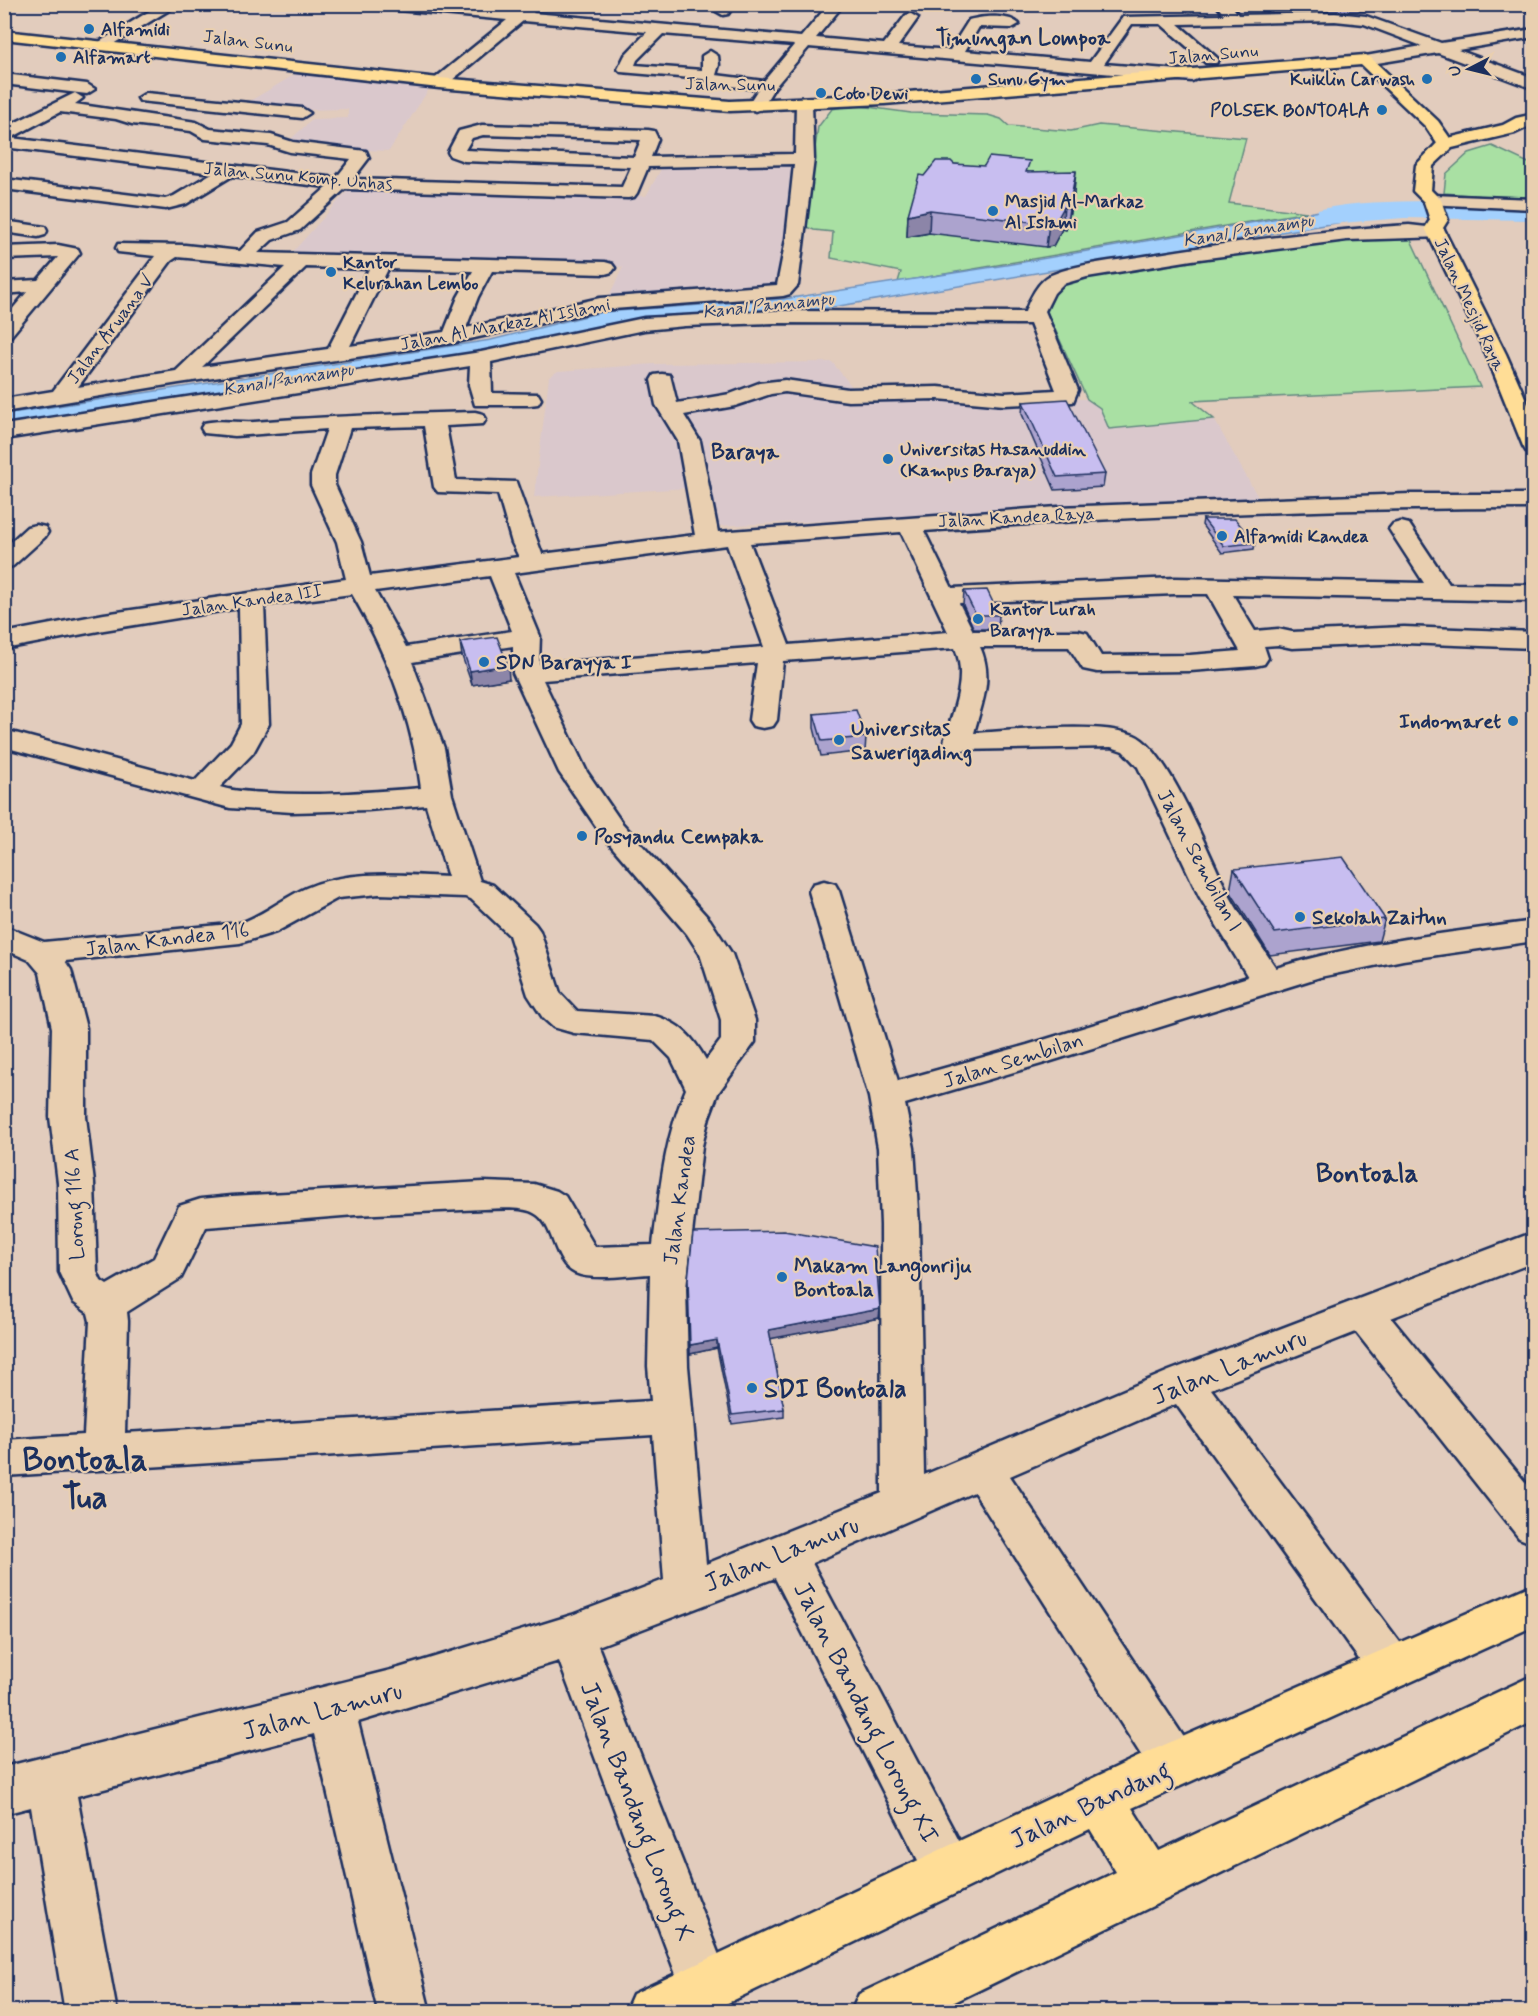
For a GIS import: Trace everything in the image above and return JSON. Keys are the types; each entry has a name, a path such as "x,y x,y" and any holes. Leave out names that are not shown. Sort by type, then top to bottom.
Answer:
{"main road":[{"name":"Jalan Sunu","path":"4,35 103,44 439,83 612,98 755,106 1192,76 1365,60"},
{"path":"1365,60 1432,124 1446,144"},
{"path":"1509,129 1522,121 1533,120"},
{"path":"1432,124 1473,137"},
{"path":"1427,211 1425,165 1446,144 1509,129 1533,127"},
{"name":"Jalan Mesjid Raya","path":"1427,211 1496,354 1533,446"},
{"name":"Jalan Bandang","path":"651,2012 1174,1764 1533,1604"},
{"path":"877,2012 1533,1697"},
{"path":"1099,1799 1149,1881"}],"street":[{"path":"103,44 172,4"},
{"path":"439,83 536,4"},
{"path":"755,106 768,86 837,4"},
{"path":"1223,4 1234,19"},
{"path":"1526,4 1533,10"},
{"path":"386,5 956,53 1192,76"},
{"path":"1121,5 1128,20"},
{"path":"1366,20 1388,13"},
{"path":"1128,20 1328,17 1366,20 1533,84"},
{"path":"888,49 911,18"},
{"path":"1095,66 1128,20"},
{"path":"1165,20 1211,60"},
{"path":"956,53 974,23 987,21 1012,24"},
{"path":"660,29 630,58 626,69 708,75 714,79 768,86"},
{"path":"1365,60 1442,50 1533,33"},
{"path":"708,75 711,66 710,53 729,35"},
{"path":"4,79 107,95"},
{"path":"4,135 86,91"},
{"path":"129,97 302,113"},
{"name":"Jalan Al Markaz Al Islami","path":"4,406 452,337 600,304 777,291 787,288 798,232 805,159 804,104"},
{"path":"15,108 111,113 132,119 196,127 205,134 271,140 290,147 360,154 360,158 341,184 294,226 265,236 248,253"},
{"path":"640,162 650,139 648,135 482,130 465,135 456,152 464,156 640,162 805,159"},
{"name":"Jalan Sunu Komp. Unhas","path":"4,142 341,184 628,193 640,162"},
{"path":"4,184 166,204 180,200 228,171"},
{"path":"670,411 735,400 767,388 784,386 848,395 938,393 1004,399 1065,397 1067,390 1035,311 1045,291 1056,280 1192,254 1323,237 1392,231 1427,211 1533,204"},
{"path":"4,226 38,231"},
{"path":"125,248 166,257 185,251 275,261 605,268 592,285 593,294 600,304"},
{"path":"4,253 58,250 71,254 7,327"},
{"name":"Jalan Arwana V","path":"59,398 166,257"},
{"path":"163,374 275,261"},
{"path":"186,371 302,261"},
{"path":"336,354 381,262"},
{"path":"452,337 468,297 487,264"},
{"path":"4,288 45,285"},
{"path":"4,432 481,358 620,328 685,320 784,317 1037,318"},
{"path":"481,358 480,385 483,400 530,399"},
{"path":"662,380 670,411 689,441 708,540"},
{"path":"212,428 264,429 341,422 475,419"},
{"path":"434,420 446,487 508,487 524,543 533,562"},
{"path":"341,422 323,475 323,485 349,542 360,586 387,632 425,731 437,795 467,887 482,892 524,931 544,995 555,1010 574,1022 655,1028 667,1031 681,1046 703,1089"},
{"name":"Jalan Kandea Raya","path":"500,567 736,537 1058,514 1448,500 1533,501"},
{"path":"909,524 964,639"},
{"path":"1401,529 1425,563 1441,592"},
{"path":"4,561 36,532"},
{"path":"736,537 775,652 763,720"},
{"name":"Jalan Kandea III","path":"4,640 251,599 500,567"},
{"name":"Jalan Kandea","path":"500,567 526,636 526,673 557,740 583,789 637,859 688,913 716,954 738,1020 738,1042 703,1089 691,1117 684,1146 671,1259 666,1324 671,1417 687,1591"},
{"path":"942,596 1146,586 1533,593"},
{"path":"526,673 964,639 1078,639 1092,663 1252,660 1255,654 1216,586"},
{"path":"200,792 243,747 255,723 255,644 251,599"},
{"path":"1247,639 1278,637 1292,640 1404,635 1533,640"},
{"path":"397,656 526,636"},
{"name":"Jalan Sembilan I","path":"964,639 973,660 975,679 958,742 1107,738 1131,743 1152,767 1214,896 1268,982"},
{"path":"4,738 230,799 281,803 368,801 437,795"},
{"name":"Jalan Kandea 116","path":"40,953 255,930 274,922 318,895 348,887 383,885 467,887"},
{"path":"824,891 886,1097 896,1148 899,1207 903,1502"},
{"name":"Jalan Sembilan","path":"886,1097 1286,975 1355,958 1533,931"},
{"path":"4,936 40,953"},
{"name":"Lorong 116 A","path":"40,953 55,970 69,1028 68,1117 76,1183 78,1272 87,1291 106,1305"},
{"path":"104,1451 109,1342 106,1305 168,1268 192,1216 201,1213 306,1204 477,1196 531,1198 545,1202 558,1213 571,1245 579,1257 587,1262 671,1259"},
{"name":"Jalan Lamuru","path":"27,1785 399,1690 572,1636 785,1554 1183,1383 1533,1246"},
{"path":"1363,1312 1533,1525"},
{"path":"1183,1383 1392,1668"},
{"path":"4,1458 671,1417"},
{"path":"982,1468 1174,1764"},
{"name":"Jalan Bandang Lorong XI","path":"785,1554 949,1871"},
{"name":"Jalan Bandang Lorong X","path":"572,1636 705,1986"},
{"path":"331,1708 404,2012"},
{"path":"27,1785 91,2012"}],"shaded area":[{"path":"299,72 433,83 389,151 299,147 286,143 313,119 348,118 348,109 304,110 243,105"},
{"path":"664,164 801,164 780,288 607,300 623,267 289,256 351,187 646,196"},
{"name":"Universitas Hasanuddin (Kampus Baraya)","path":"832,362 853,388 969,399 1087,399 1100,408 1190,422 1214,419 1259,499 698,527 690,488 534,497 549,377 558,371 654,364"}],"green space":[{"path":"853,105 911,113 988,115 1001,119 1009,126 1071,131 1099,125 1246,138 1229,203 1307,212 898,282 901,272 831,258 833,232 814,230 804,226 818,127 832,109"},
{"path":"1492,146 1533,165 1533,185 1531,186 1533,197 1444,193 1446,174 1469,153"},
{"path":"1345,238 1410,238 1480,387 1192,401 1214,419 1109,429 1100,408 1087,399 1047,312 1057,289 1074,280"}],"water":[{"path":"1394,204 1397,215 1360,219 791,314 689,319 487,356 5,429 5,414 491,340 602,312 784,299 1006,265 1348,206"},
{"path":"1448,204 1533,207 1533,219 1454,216"}],"building":[{"path":"989,157 1030,161 1026,172 1076,171 1069,208 1064,207 1055,223 1049,224 930,210 908,215 919,175 924,176 936,161 984,166"},
{"path":"1067,399 1105,474 1057,477 1023,402"},
{"path":"1203,519 1235,519 1255,543 1224,546"},
{"path":"987,590 999,615 976,615 964,591"},
{"path":"497,637 508,665 470,671 460,642"},
{"path":"856,710 866,737 822,741 814,714"},
{"path":"1343,857 1385,919 1275,933 1234,869"},
{"name":"Makam Langonriju Bontoala","path":"784,1231 875,1247 880,1309 769,1330 784,1409 732,1415 717,1340 690,1345 688,1279 693,1233"}],"waterway":[{"name":"Kanal Pannampu","path":"1328,216 1404,210 1534,212"}],"place":[{"name":"Alfamidi","path":"89,29"},
{"name":"Alfamart","path":"61,57"},
{"name":"Sunu Gym","path":"976,79"},
{"name":"Kuiklin Carwash","path":"1427,79"},
{"name":"Coto Dewi","path":"821,93"},
{"name":"POLSEK BONTOALA","path":"1382,110"},
{"name":"Masjid Al-Markaz Al Islami","path":"993,211"},
{"name":"Kantor Kelurahan Lembo","path":"331,272"},
{"name":"Universitas Hasanuddin (Kampus Baraya)","path":"888,459"},
{"name":"Alfamidi Kandea","path":"1222,536"},
{"name":"Kantor Lurah Barayya","path":"978,619"},
{"name":"SDN Barayya I","path":"484,662"},
{"name":"Indomaret","path":"1513,721"},
{"name":"Universitas Sawerigading","path":"839,740"},
{"name":"Posyandu Cempaka","path":"582,836"},
{"name":"Sekolah Zaitun","path":"1300,917"},
{"name":"Makam Langonriju Bontoala","path":"782,1277"},
{"name":"SDI Bontoala","path":"752,1388"}],"district":[{"name":"Timungan Lompoa","path":"1023,37"},
{"name":"Baraya","path":"745,451"},
{"name":"Bontoala","path":"1367,1173"},
{"name":"Bontoala Tua","path":"85,1477"}]}
